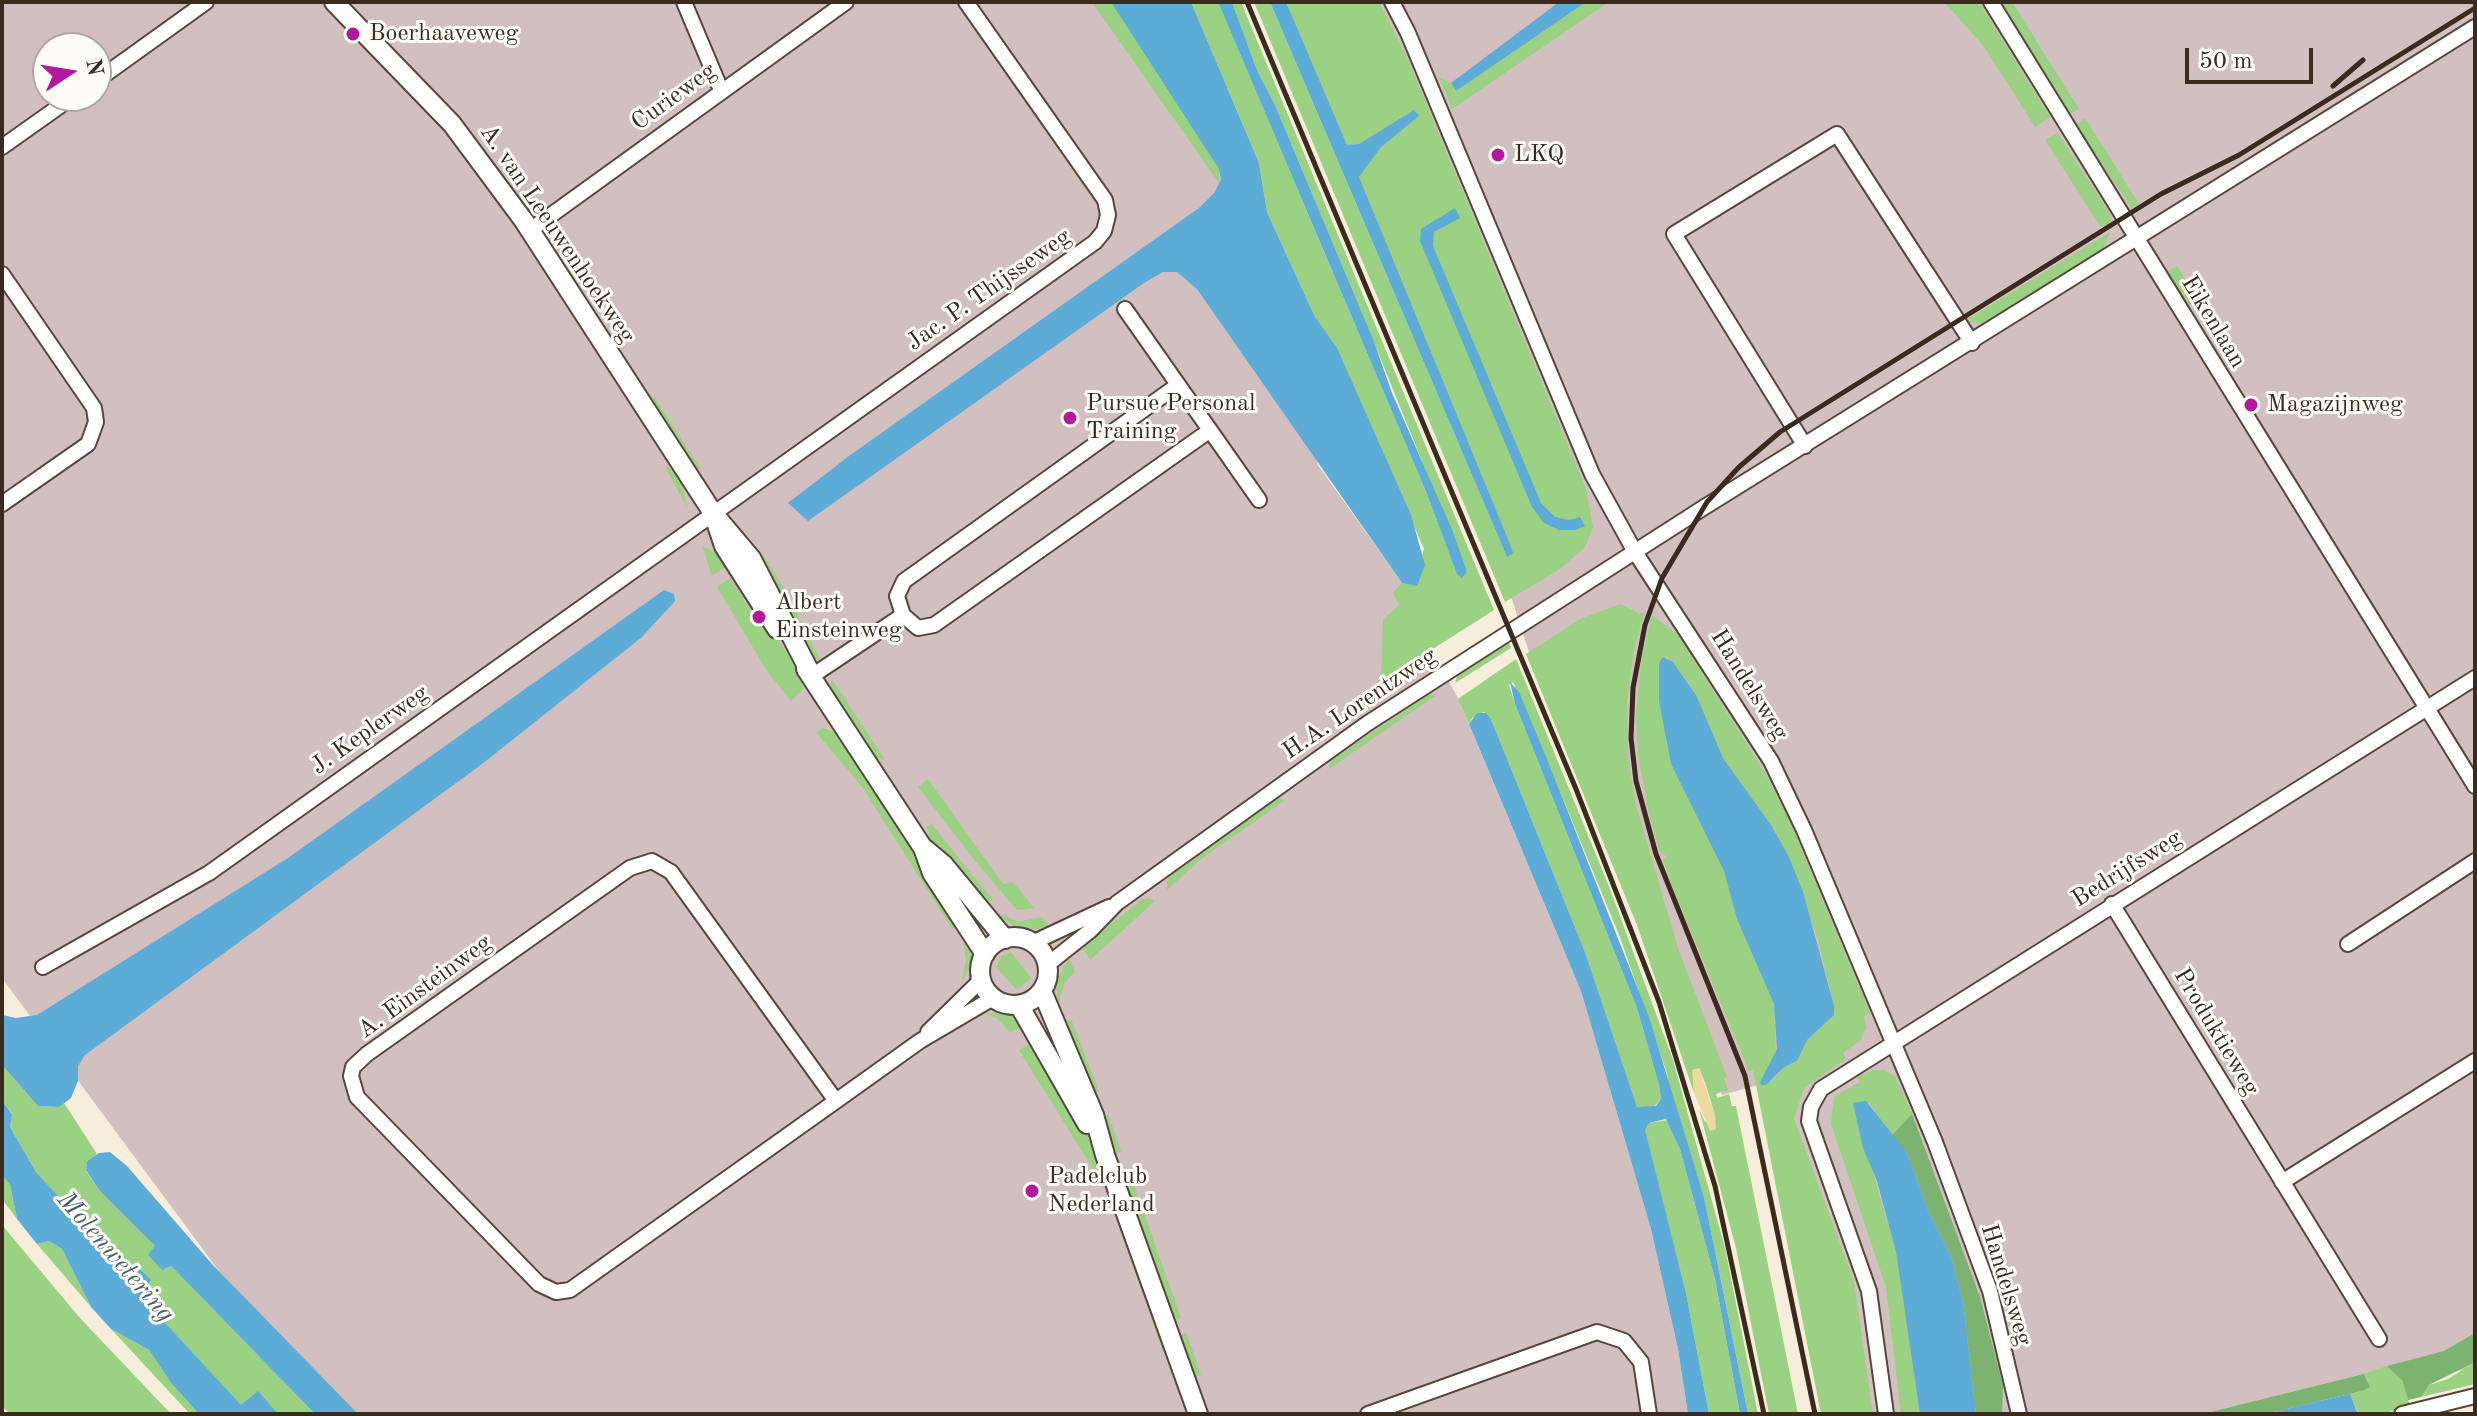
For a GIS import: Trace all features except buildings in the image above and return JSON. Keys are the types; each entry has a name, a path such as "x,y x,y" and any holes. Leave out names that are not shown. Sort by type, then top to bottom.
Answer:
{"street":[{"path":"112,70 206,2"},
{"name":"A. van Leeuwenhoekweg","path":"334,2 452,124 529,231 713,513 751,558 812,676 923,848 932,873 985,954"},
{"path":"684,2 721,90"},
{"name":"Curieweg","path":"529,231 846,2"},
{"name":"Jac. P. Thijsseweg","path":"713,513 1095,242 1104,231 1108,215 1105,200 966,2"},
{"name":"Handelsweg","path":"1392,2 1408,33 1592,474 1635,552 1694,637 1782,782 1935,1142 1990,1291 2019,1414"},
{"name":"Eikenlaan","path":"1991,2 2475,786"},
{"path":"1635,552 2475,27"},
{"path":"2,147 51,112"},
{"path":"1805,446 1674,234 1837,134 1972,343"},
{"path":"2,274 94,408 96,422 88,444 2,504"},
{"path":"1125,309 1259,500"},
{"path":"1178,385 904,581 897,596 903,615 918,628 934,625 1209,431"},
{"name":"J. Keplerweg","path":"43,967 209,873 713,513"},
{"name":"H.A. Lorentzweg","path":"1032,943 1117,903 1357,731 1635,552"},
{"path":"812,676 903,615"},
{"name":"Bedrijfsweg","path":"1886,1414 1869,1291 1809,1121 1811,1107 1829,1083 2475,678"},
{"name":"A. van Leeuwenhoekweg","path":"923,848 944,865 1005,939"},
{"name":"A. Einsteinweg","path":"836,1101 671,872 652,861 630,868 367,1054 353,1067 351,1076 357,1097 539,1284 556,1292 570,1290 836,1101 920,1041 993,998"},
{"path":"2348,944 2475,861"},
{"name":"H.A. Lorentzweg","path":"1047,965 1091,930 1117,903"},
{"name":"Produktieweg","path":"2112,904 2379,1339"},
{"path":"1019,938 1032,943 1047,965 1047,978 1042,991 1032,1000 1019,1005 993,998 981,980 985,954 1005,939 1019,938"},
{"name":"A. Einsteinweg","path":"920,1041 956,1001 981,980"},
{"path":"1042,991 1094,1115 1105,1155 1198,1414"},
{"path":"1019,1005 1105,1155"},
{"path":"2282,1182 2475,1061"},
{"path":"1368,1414 1597,1332 1624,1341 1641,1362 1649,1414"},
{"path":"2402,1414 2475,1396"}],"shaded area":[{"name":"Molenwetering","path":"2,2 1130,2 1242,184 1318,465 1402,583 1418,628 1457,696 1581,991 1651,1229 1678,1349 1688,1414 349,1414 219,1271 2,978"},
{"path":"1286,2 2475,2 2475,1368 2388,1383 2266,1414 1835,1414 1769,1082 1722,1095 1610,774 1529,652 1509,590 1507,557"}],"green space":[{"path":"1092,2 1111,2 1208,149 1219,169 1219,183"},
{"path":"1191,2 1218,2 1427,494 1457,573 1467,572 1360,308 1275,105 1257,70 1232,2 1241,2 1494,610 1381,682 1383,620 1399,605 1393,592 1402,583 1414,584 1424,549 1368,420 1315,317 1267,212 1259,163"},
{"path":"1254,2 1270,2 1507,557 1510,544 1359,177 1381,147 1419,116 1414,110 1359,144 1347,145 1286,2 1379,2 1408,59 1586,489 1593,527 1585,547 1560,569 1505,602"},
{"path":"1586,2 1609,2 1452,109 1439,77 1451,83 1456,91"},
{"path":"1944,2 1979,2 2050,117 2035,127 1983,45"},
{"path":"2012,2 2079,109 2070,114 2000,3"},
{"path":"2085,118 2139,204 2132,209 2076,125"},
{"path":"2058,133 2110,214 2111,222 2107,225 2100,226 2045,140"},
{"path":"2110,232 2103,250 1986,324 1969,322 1968,319"},
{"path":"2177,266 2202,307 2198,309 2187,304 2168,271"},
{"path":"654,396 700,468 696,471 652,403"},
{"path":"667,465 682,484 687,508 666,468"},
{"path":"702,546 724,556 729,564 712,576"},
{"path":"764,556 820,659 813,659 758,561"},
{"path":"730,578 762,628 768,624 801,675 803,689 791,701 767,671 717,587"},
{"path":"1621,604 1640,614 1645,611 1634,650 1627,701 1628,757 1636,805 1678,948 1727,1077 1724,1078 1728,1090 1716,1094 1717,1098 1729,1094 1732,1106 1736,1106 1798,1414 1769,1414 1736,1248 1699,1109 1705,1122 1715,1115 1706,1085 1699,1068 1693,1080 1694,1093 1637,925 1526,654 1582,618"},
{"path":"1652,615 1677,634 1766,774 1793,829 1870,1013 1864,1016 1866,1028 1861,1040 1843,1053 1846,1059 1804,1088 1794,1119 1854,1281 1873,1414 1821,1414 1753,1070 1749,1071 1675,893 1663,860 1667,857 1660,851 1649,814 1638,755 1636,716 1641,661","holes":["1665,656 1689,683 1723,758 1771,825 1788,855 1818,940 1834,1006 1830,1019 1807,1040 1797,1061 1784,1067 1772,1081 1761,1080 1776,1054 1774,1004 1737,919 1724,871 1671,764 1666,741"]},
{"path":"1509,643 1511,648 1455,683 1457,676"},
{"path":"1516,659 1610,889 1673,1060 1725,1248 1758,1414 1748,1414 1704,1197 1671,1096 1667,1073 1620,937 1549,765 1513,682 1509,685 1515,704 1637,1008 1659,1085 1661,1099 1654,1107 1638,1108 1635,1102 1585,952 1491,719 1484,712 1472,718 1469,724 1458,699"},
{"path":"832,679 883,760 876,757 830,686"},
{"path":"1429,694 1435,696 1329,769 1330,761"},
{"path":"823,728 838,733 960,923 952,929 863,788 816,732"},
{"path":"928,779 1003,884 1013,882 1034,908 1017,910 972,857 918,787"},
{"path":"1278,798 1285,800 1200,860 1167,890 1167,879"},
{"path":"932,824 993,899 986,904 948,863 927,836 930,834 926,827"},
{"path":"1149,898 1155,901 1090,960 1082,947 1141,900"},
{"path":"1005,915 1017,922 1042,917 1049,926 1037,929 1016,927 999,916"},
{"path":"967,939 972,961 961,986 966,960 964,945"},
{"path":"1011,952 1031,978 1017,990 996,967 1002,956"},
{"path":"1069,959 1075,971 1064,984 1058,1007 1056,981"},
{"path":"985,1014 1008,1014 1025,1026 1010,1032 997,1018"},
{"path":"1071,1019 1099,1091 1093,1093 1063,1023"},
{"path":"1035,1040 1086,1130 1110,1196 1019,1050"},
{"path":"2,1065 38,1106 59,1107 64,1103 97,1154 87,1161 86,1171 99,1190 156,1247 149,1256 162,1269 171,1266 315,1414 278,1414 258,1392 241,1406 144,1300 143,1291 150,1280 138,1267 122,1270 111,1263 89,1238 72,1202 63,1201 36,1172 10,1127 12,1113 2,1100"},
{"path":"1873,1070 1884,1070 1896,1078 1912,1114 1891,1136 1870,1103 1853,1104 1896,1252 1920,1414 1901,1414 1886,1287 1831,1124 1834,1097 1860,1082 1857,1077"},
{"path":"1108,1114 1121,1151 1118,1153 1114,1152 1101,1119"},
{"path":"1912,1114 1980,1297 2003,1386 2002,1414 1976,1414 1963,1301 1950,1254 1928,1210 1907,1153 1891,1136"},
{"path":"1668,1120 1680,1149 1715,1279 1740,1414 1709,1414 1686,1293 1644,1130 1649,1123"},
{"path":"2,1175 10,1185 17,1219 2,1199"},
{"path":"1133,1182 1181,1318 1176,1320 1128,1189 1127,1185"},
{"path":"1120,1220 1166,1351 1163,1352 1117,1221"},
{"path":"2,1225 80,1318 171,1414 10,1414 2,1406"},
{"path":"49,1241 62,1249 91,1307 37,1244"},
{"path":"111,1329 149,1350 171,1383 199,1414 190,1414"},
{"path":"1186,1332 1201,1375 1195,1377 1180,1336"},
{"path":"2475,1333 2475,1362 2429,1385 2421,1397 2408,1400 2402,1380 2387,1366 2444,1351"},
{"path":"2475,1362 2475,1384 2421,1397 2429,1385 2448,1379"},
{"path":"2387,1366 2402,1380 2410,1406 2381,1414 2358,1413 2350,1394 2362,1391 2369,1380 2364,1374"},
{"path":"2364,1374 2370,1387 2362,1391 2266,1414 2203,1414"}],"sand":[{"path":"1699,1068 1715,1115 1716,1129 1710,1131 1694,1093 1692,1070"}],"water":[{"path":"1111,2 1191,2 1259,163 1267,212 1315,317 1337,348 1411,515 1425,565 1417,586 1402,583 1197,289 1177,272 1163,272 1144,283 808,521 788,503 849,456 1199,208 1215,192 1221,179 1219,169"},
{"path":"1218,2 1232,2 1257,70 1275,105 1373,339 1392,393 1453,532 1467,572 1462,578 1457,574 1427,494"},
{"path":"1270,2 1286,2 1347,145 1359,144 1414,110 1419,116 1381,147 1359,177 1510,544 1513,553 1507,557"},
{"path":"1559,2 1586,2 1456,91 1451,83"},
{"path":"1455,208 1460,218 1434,232 1433,246 1541,503 1555,517 1569,520 1580,517 1585,526 1575,530 1559,530 1544,523 1532,507 1420,241 1421,229"},
{"path":"664,590 674,594 675,601 642,637 482,764 85,1055 78,1066 78,1081 71,1098 59,1107 38,1106 2,1065 2,1015 16,1018 37,1015 288,858"},
{"path":"1663,657 1673,662 1696,695 1723,758 1771,825 1788,855 1803,892 1834,1006 1834,1015 1807,1040 1797,1061 1784,1067 1766,1085 1760,1082 1777,1049 1774,1004 1737,919 1724,871 1671,764 1659,701 1659,663"},
{"path":"1510,682 1519,692 1549,764 1649,1017 1704,1197 1748,1414 1740,1414 1715,1279 1680,1149 1666,1119 1649,1123 1645,1130 1686,1293 1709,1414 1688,1414 1678,1349 1651,1229 1581,991 1469,724 1477,713 1486,713 1491,719 1585,952 1637,1107 1656,1106 1661,1099 1659,1085 1637,1008 1515,704"},
{"path":"2,1100 12,1114 10,1127 36,1172 63,1201 72,1202 89,1238 111,1263 122,1270 138,1267 151,1280 143,1291 144,1300 241,1405 258,1391 278,1414 199,1414 171,1383 149,1350 111,1329 91,1307 62,1249 49,1241 37,1244 17,1219 10,1185 2,1175"},
{"path":"1866,1101 1907,1153 1928,1210 1950,1254 1963,1301 1976,1414 1920,1414 1896,1252 1877,1181 1863,1148 1853,1103"},
{"path":"110,1152 127,1166 212,1264 358,1414 315,1414 171,1266 162,1270 148,1255 155,1246 99,1190 86,1170 87,1161 99,1153"},
{"path":"2350,1394 2358,1414 2266,1414 2307,1404"}],"railway":[{"path":"1247,2 1576,789 1659,1002 1715,1186 1764,1414"},
{"path":"1815,1414 1745,1076 1656,854 1636,781 1631,738 1633,688 1645,625 1662,578 1707,502 1739,467 1780,432 2161,194 2239,155 2475,8"},
{"path":"2333,86 2363,60"}],"place":[{"name":"Boerhaaveweg","path":"353,34"},
{"name":"LKQ","path":"1498,155"},
{"name":"Magazijnweg","path":"2251,405"},
{"name":"Pursue Personal Training","path":"1070,418"},
{"name":"Albert Einsteinweg","path":"759,617"},
{"name":"Padelclub Nederland","path":"1032,1191"}]}
